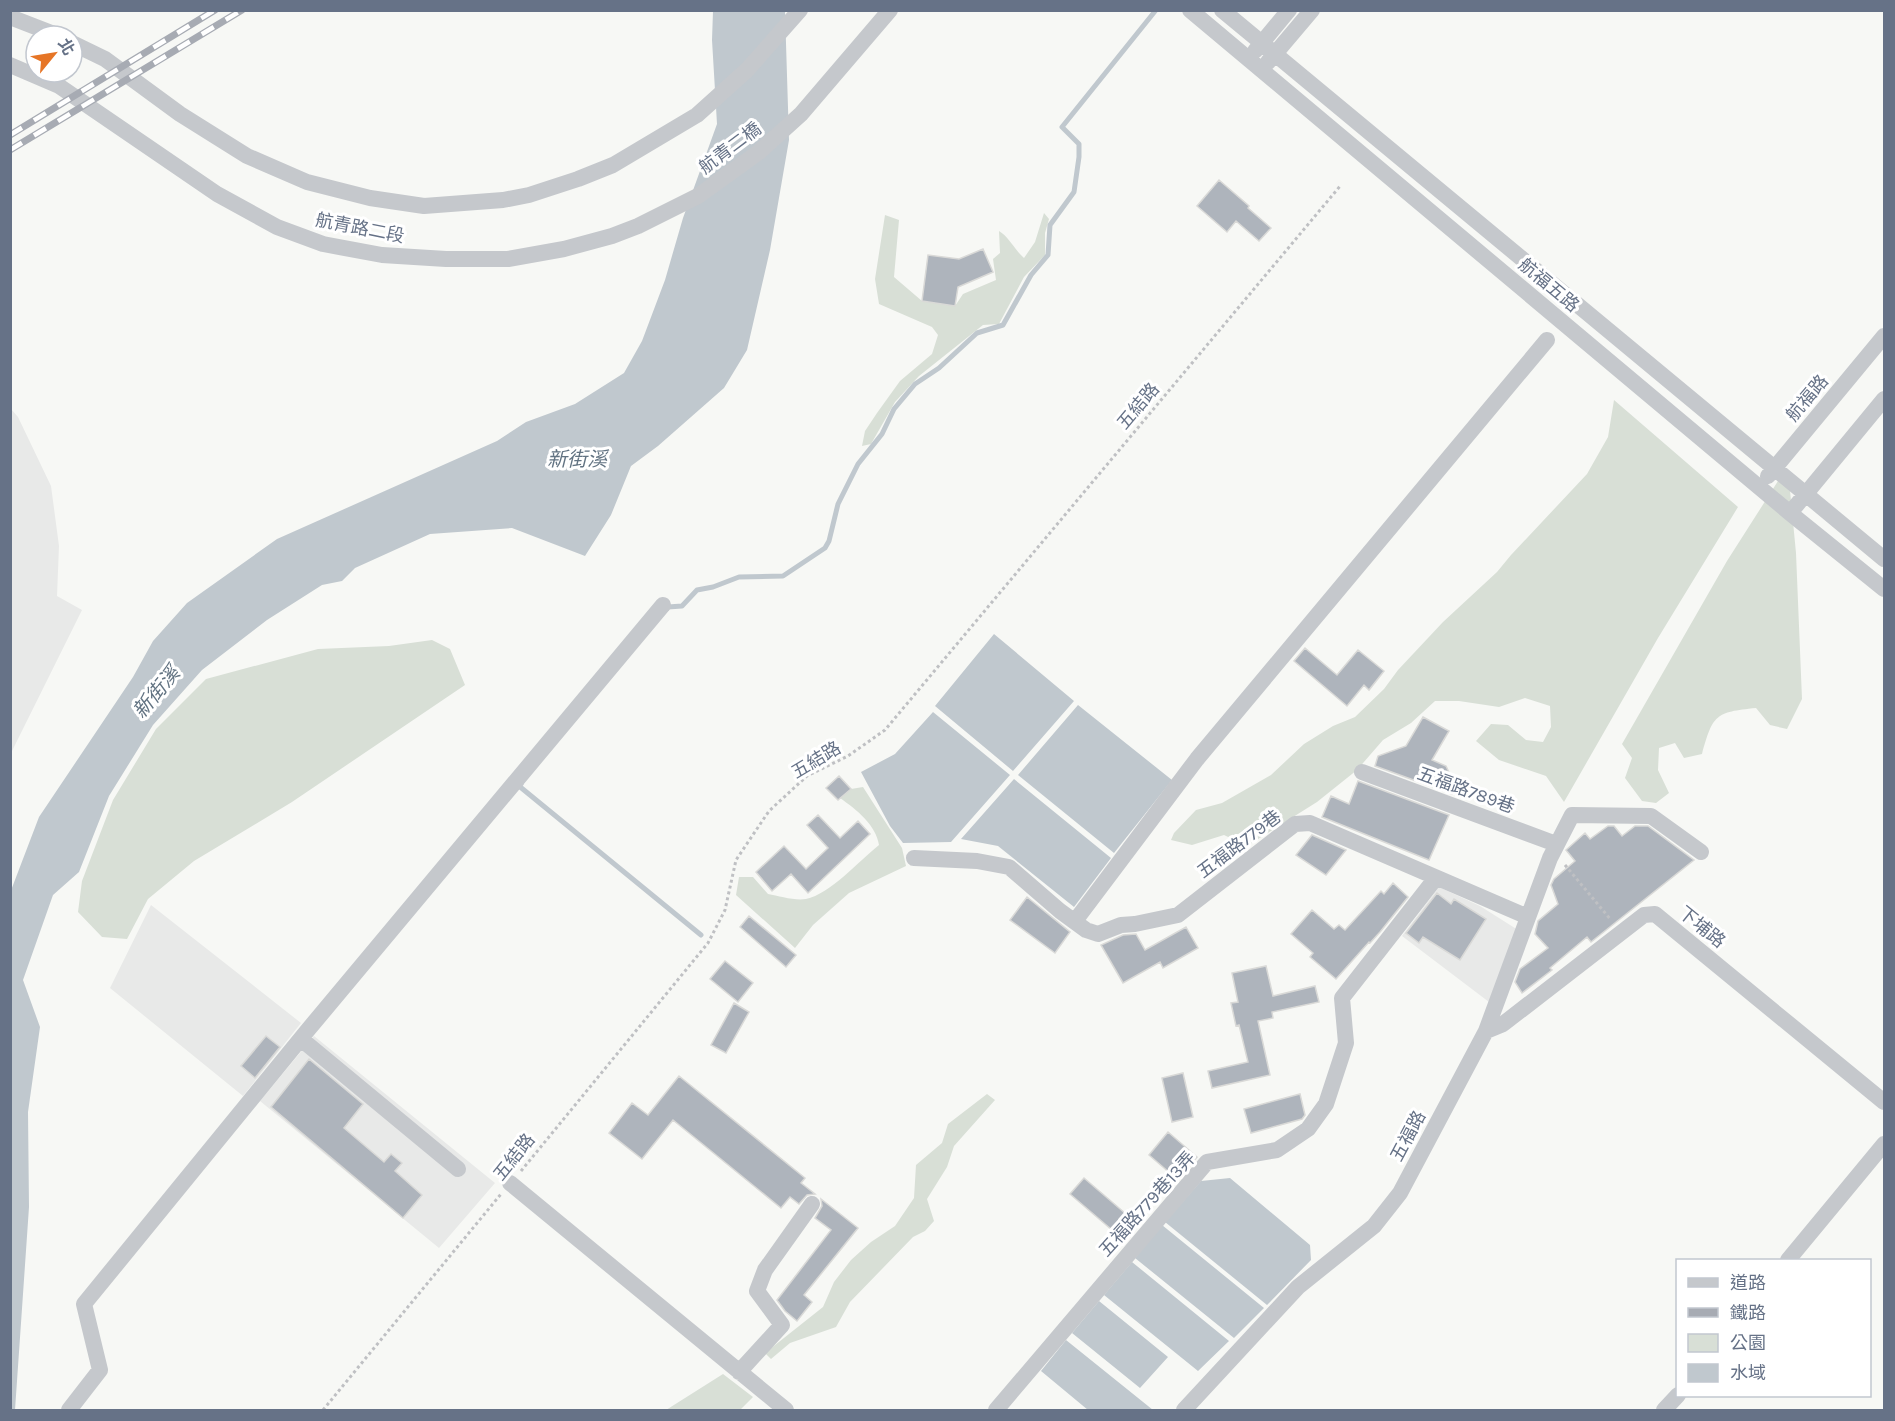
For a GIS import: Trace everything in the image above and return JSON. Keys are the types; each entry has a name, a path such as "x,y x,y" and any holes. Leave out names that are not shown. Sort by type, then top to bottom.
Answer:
{"street":[{"name":"航青路二段","path":"84,49 105,59 180,114 247,156 307,182 370,198 424,206 503,200 529,195 613,165 697,115 747,70 800,10"},
{"name":"航青二橋","path":"638,226 698,195 759,152 801,114 890,10"},
{"name":"航福五路","path":"1190,10 1790,513 1884,589"},
{"name":"航福五路","path":"1222,10 1884,559"},
{"path":"1268,49 1289,10"},
{"path":"1256,64 1268,49 1312,10"},
{"path":"10,17 28,24"},
{"name":"航青路二段","path":"10,65 59,87 217,194 277,227 323,244 382,255 446,259 508,259 564,249 612,236 638,226"},
{"name":"航福路","path":"1759,486 1884,336"},
{"path":"1075,921 1197,759 1547,340"},
{"path":"1790,513 1884,399"},
{"path":"69,1410 100,1370 84,1304 301,1038 663,605"},
{"name":"五福路789巷","path":"1362,772 1556,844"},
{"name":"五福路","path":"1184,1410 1298,1287 1374,1226 1400,1193 1486,1031 1556,844 1572,815 1651,816 1701,852"},
{"name":"五福路779巷","path":"915,858 977,861 1009,867 1060,911 1086,930 1098,934 1121,925 1178,915 1295,824 1310,823 1528,918"},
{"name":"五福路779巷13弄","path":"996,1410 1207,1162 1277,1150 1308,1129 1326,1104 1346,1043 1342,998 1435,879"},
{"name":"下埔路","path":"1486,1031 1503,1024 1644,915 1655,914 1884,1102"},
{"path":"301,1038 458,1169"},
{"path":"1789,1259 1884,1144"},
{"path":"510,1183 786,1410"},
{"path":"739,1372 782,1325 757,1291 765,1270 812,1204"},
{"path":"1664,1410 1676,1396"}],"path":[{"name":"五結路","path":"323,1410 708,943 725,910 736,860 769,811 807,776 848,756 885,730 1341,185"},
{"path":"1564,863 1613,924"}],"shaded area":[{"path":"11,409 18,417 51,486 59,546 57,596 82,610 11,753"},
{"path":"1439,887 1480,906 1518,930 1489,1002 1402,936"},
{"path":"151,905 301,1023 243,1096 110,988"},
{"path":"314,1036 495,1183 439,1248 260,1101"}],"green space":[{"path":"1044,213 1049,219 1045,233 1045,255 1024,277 999,324 983,325 919,376 895,402 871,444 862,446 865,431 877,413 900,381 932,354 938,335 932,327 879,304 875,279 885,215 899,220 894,277 922,301 955,306 963,294 996,280 993,259 1000,253 999,231 1024,258 1035,242"},
{"path":"1614,400 1738,507 1658,638 1564,802 1546,776 1499,760 1476,741 1491,724 1508,725 1526,740 1543,742 1551,727 1550,706 1525,698 1499,707 1459,701 1435,701 1411,723 1383,740 1357,770 1317,802 1247,846 1224,835 1192,845 1171,840 1174,833 1196,810 1222,803 1271,775 1304,744 1333,726 1355,717 1384,689 1398,670 1443,622 1497,572 1587,474 1608,437"},
{"path":"1789,480 1796,553 1802,699 1787,729 1770,725 1756,708 1732,711 1713,723 1702,754 1684,758 1675,743 1659,748 1658,770 1669,793 1656,803 1642,801 1625,778 1632,758 1622,744 1727,561 1778,481"},
{"path":"432,640 450,649 465,685 292,802 194,861 148,899 127,939 102,937 78,912 82,881 113,800 156,729 206,679 318,649 389,646"},
{"path":"863,787 902,848 906,866 849,893 813,925 795,948 736,895 739,877 753,877 768,894 787,898 806,899 825,891 879,845 870,825 840,798 851,789"},
{"path":"987,1094 995,1100 954,1146 947,1167 927,1199 934,1221 925,1231 913,1237 850,1302 836,1327 790,1343 771,1359 765,1353 823,1307 834,1282 851,1260 871,1242 895,1226 914,1198 916,1165 942,1143 948,1124"},
{"path":"723,1374 753,1397 740,1410 666,1410"}],"water":[{"name":"新街溪","path":"713,11 785,11 789,140 770,250 747,350 724,388 658,446 631,466 611,515 585,556 512,528 430,534 355,568 342,581 322,585 267,620 202,670 153,725 109,796 79,872 53,895 23,980 40,1027 28,1112 29,1207 15,1410 10,1410 10,893 39,817 133,677 153,641 187,603 277,539 497,441 526,422 575,404 624,373 642,341 665,280 683,218 717,124 712,40"},
{"path":"994,634 1074,701 1013,771 935,706"},
{"path":"1078,705 1172,780 1114,853 1018,775"},
{"path":"933,712 1010,775 951,842 903,843 890,826 861,772 895,754"},
{"path":"1014,779 1111,858 1074,907 998,846 961,839"},
{"path":"1230,1178 1310,1245 1311,1260 1267,1305 1165,1222 1201,1181"},
{"path":"1162,1225 1264,1308 1234,1338 1135,1258"},
{"path":"1132,1262 1229,1341 1198,1371 1104,1295"},
{"path":"1099,1301 1168,1357 1140,1388 1072,1333"},
{"path":"1066,1340 1153,1410 1088,1410 1041,1371"}],"building":[{"path":"1219,180 1271,228 1259,241 1236,221 1227,232 1197,206"},
{"path":"983,249 993,272 958,287 955,306 922,301 928,255 959,259"},
{"path":"1305,648 1337,675 1358,650 1384,671 1369,690 1364,685 1347,706 1294,661"},
{"path":"1423,717 1449,731 1432,760 1446,766 1455,785 1452,794 1375,766 1378,756 1406,746"},
{"path":"839,776 851,789 838,800 826,788"},
{"path":"1358,781 1449,815 1429,860 1322,817 1331,796 1349,804"},
{"path":"818,815 840,838 858,821 870,834 808,893 791,874 772,891 756,872 784,846 806,869 828,848 807,825"},
{"path":"1608,826 1614,826 1622,836 1635,826 1648,826 1694,860 1591,942 1587,937 1550,968 1552,970 1522,993 1515,982 1520,969 1548,948 1535,934 1538,921 1558,904 1551,885 1554,879 1575,861 1566,850 1585,833 1590,839"},
{"path":"1312,835 1346,850 1326,875 1296,855"},
{"path":"1393,883 1408,897 1380,932 1336,979 1310,957 1313,953 1291,934 1312,910 1334,929 1339,925 1345,930 1381,891 1384,894"},
{"path":"1437,893 1451,904 1454,899 1486,919 1460,960 1423,937 1419,943 1406,933"},
{"path":"1027,897 1070,932 1055,953 1010,920"},
{"path":"749,916 796,955 786,967 740,927"},
{"path":"1186,927 1198,948 1163,968 1160,962 1123,983 1101,945 1123,935 1136,934 1145,950"},
{"path":"725,961 753,983 738,1002 710,979"},
{"path":"1266,966 1273,996 1315,986 1319,1002 1272,1012 1273,1018 1258,1021 1270,1075 1212,1088 1208,1071 1248,1062 1231,1003 1238,1002 1232,973"},
{"path":"734,1003 749,1012 726,1053 711,1045"},
{"path":"266,1036 280,1047 255,1078 241,1066"},
{"path":"309,1059 363,1104 344,1128 384,1162 391,1154 402,1163 395,1171 422,1195 403,1218 271,1107"},
{"path":"1183,1073 1193,1117 1172,1122 1162,1078"},
{"path":"679,1076 805,1178 801,1183 815,1194 807,1195 799,1204 790,1197 781,1208 673,1120 642,1159 609,1133 632,1103 648,1115"},
{"path":"1300,1094 1305,1115 1302,1119 1251,1133 1244,1109"},
{"path":"1168,1132 1197,1157 1178,1180 1149,1155"},
{"path":"1084,1178 1126,1214 1112,1230 1070,1194"},
{"path":"821,1199 858,1228 804,1295 812,1302 797,1321 777,1300 831,1230 815,1218 822,1206"}],"waterway":[{"path":"667,609 682,606 697,590 713,587 739,577 783,576 825,548 829,541 838,504 858,464 882,434 894,409 915,384 939,368 977,333 1003,325 1031,275 1048,255 1050,225 1074,192 1079,157 1079,144 1062,127 1156,10"},
{"path":"521,784 519,786 701,935"}],"railway":[{"path":"10,135 215,10"},
{"path":"10,150 242,10"}]}
